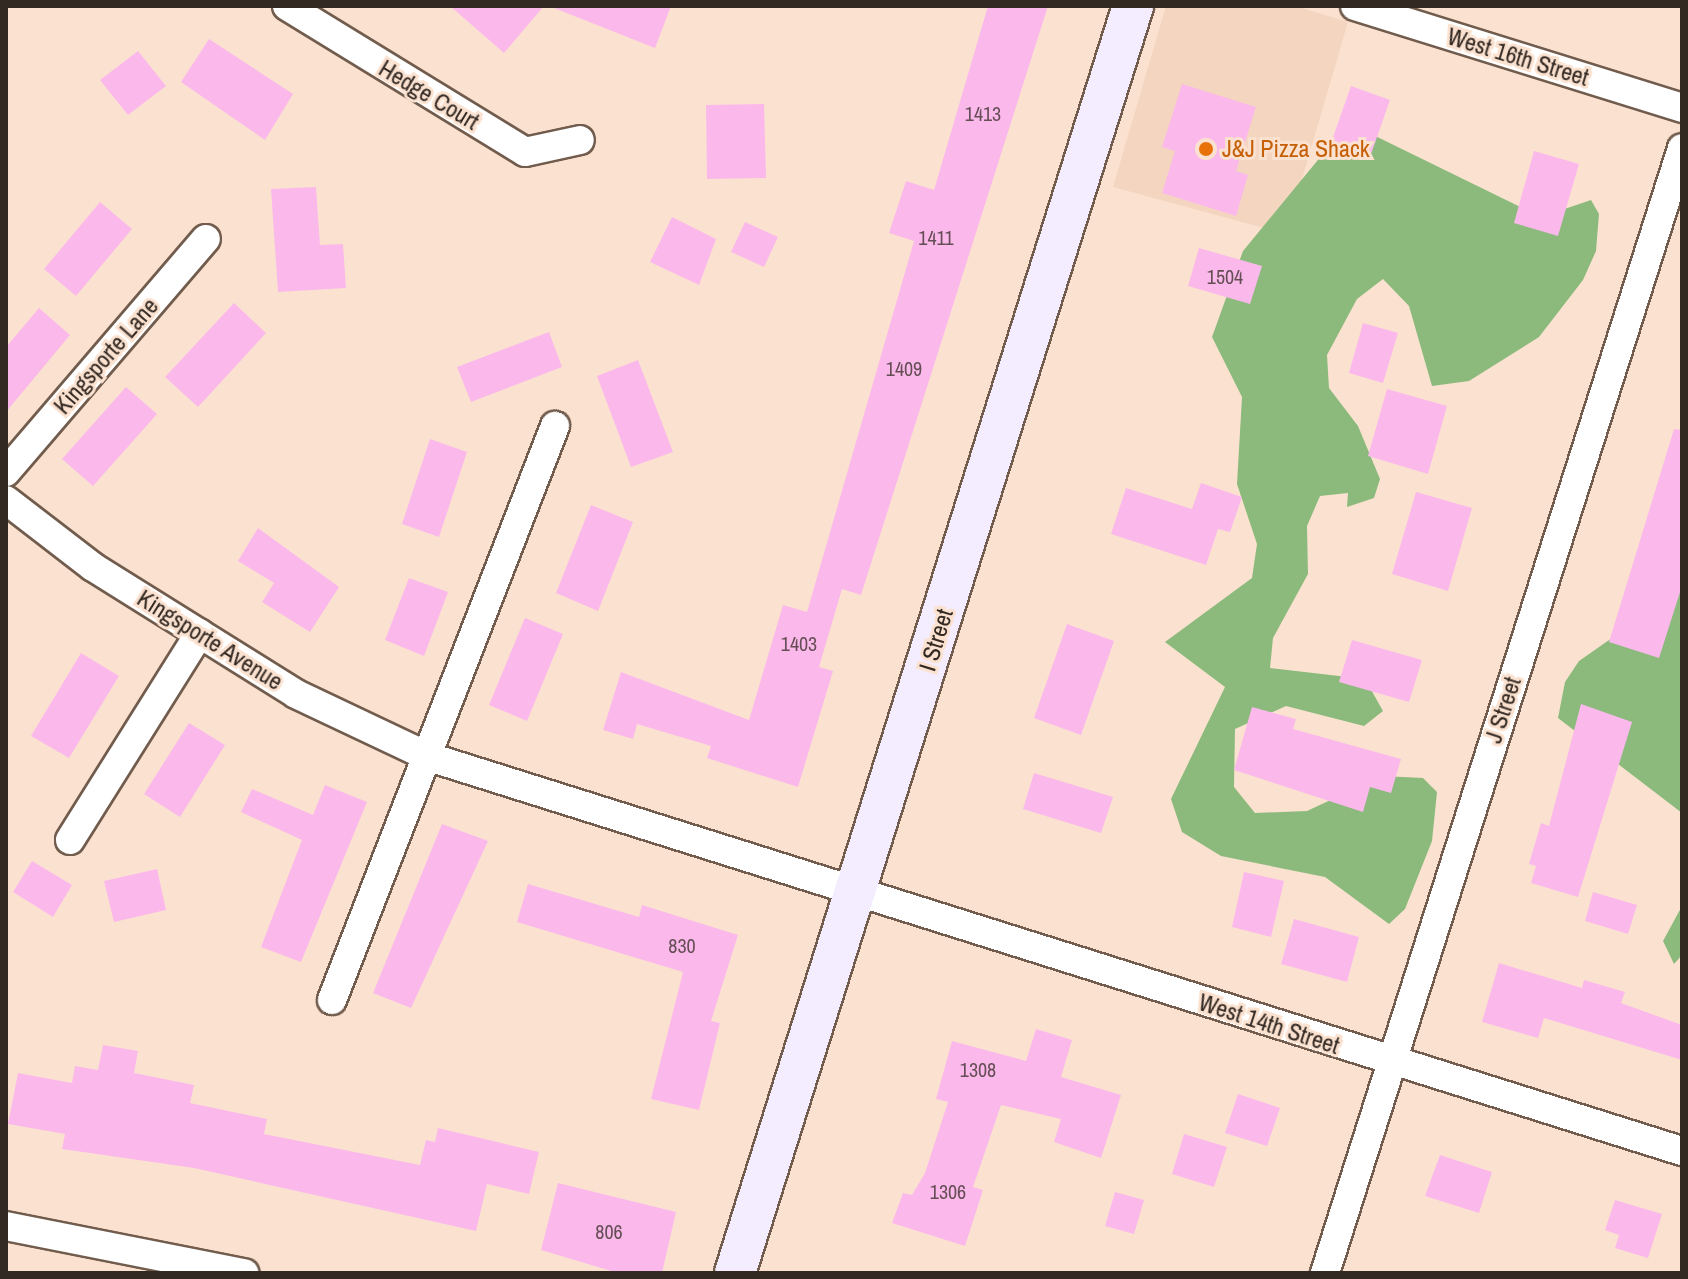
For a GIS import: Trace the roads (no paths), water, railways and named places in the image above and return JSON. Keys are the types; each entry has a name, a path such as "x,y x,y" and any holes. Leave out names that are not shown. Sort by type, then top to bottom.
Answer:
{"street":[{"name":"Hedge Court","path":"287,6 525,152 580,140"},
{"name":"I Street","path":"735,1273 857,893 1133,6"},
{"name":"West 16th Street","path":"1355,6 1682,108"},
{"name":"J Street","path":"1325,1273 1682,148"},
{"name":"Kingsporte Lane","path":"6,472 206,239"},
{"path":"332,1000 429,757 555,426"},
{"name":"Kingsporte Avenue","path":"6,500 93,567 296,694 429,757 857,893"},
{"path":"70,840 200,633"},
{"name":"West 14th Street","path":"857,893 1390,1063 1682,1151"},
{"path":"6,1226 244,1273"}],"place":[{"name":"J&J Pizza Shack","path":"1206,149"}]}
